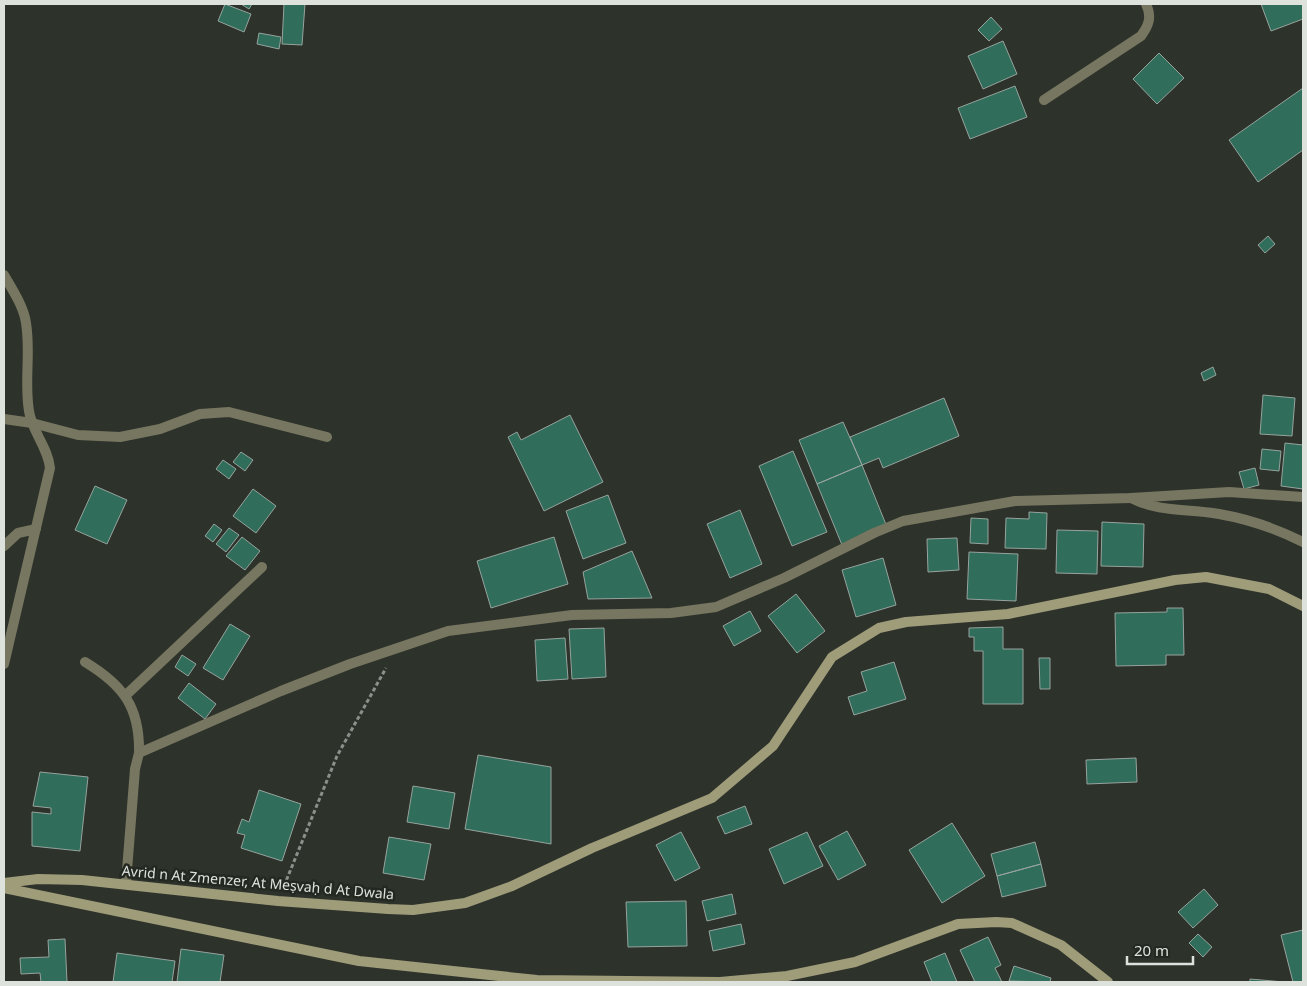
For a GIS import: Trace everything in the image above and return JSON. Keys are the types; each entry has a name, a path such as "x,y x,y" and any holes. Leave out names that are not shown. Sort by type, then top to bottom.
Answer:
{"main road":[{"name":"Avrid n At Zmenzer, At Meṣvaḥ d At Dwala","path":"4,883 38,879 126,883 278,901 413,910 465,903 512,886 592,848 712,798 773,746 832,657 879,628 906,622 1008,614 1175,580 1206,577 1269,589 1303,606"},
{"path":"4,888 359,961 537,980 720,982 787,976 855,962 958,924 996,922 1018,926 1061,945 1108,982"}],"street":[{"path":"1044,100 1141,36 1150,19 1146,4"},
{"path":"4,275 26,321 29,353 26,389 29,413 39,440 46,449 50,468 4,664"},
{"path":"4,419 32,423 78,434 120,437 160,429 200,414 229,412 327,437"},
{"path":"139,753 281,691 399,647 448,631 572,615 671,613 716,607 784,578 874,533 903,521 1015,500 1131,498 1229,492 1303,498"},
{"path":"1131,498 1150,507 1238,518 1288,534 1303,542"},
{"path":"4,546 18,533 36,529"},
{"path":"126,695 262,567"},
{"path":"85,662 107,677 126,695 137,721 139,753 135,770 126,883"}],"path":[{"path":"278,901 338,756 399,647"}],"building":[{"path":"225,4 251,14 244,32 218,21"},
{"path":"241,4 252,4 249,9"},
{"path":"284,4 305,4 302,45 282,44"},
{"path":"1261,4 1303,4 1303,19 1271,31"},
{"path":"991,17 1002,29 989,41 978,30"},
{"path":"259,33 281,37 279,49 257,44"},
{"path":"1003,41 1017,74 983,89 968,56"},
{"path":"1159,53 1184,78 1157,104 1133,79"},
{"path":"1015,86 1027,117 970,139 958,108"},
{"path":"1303,88 1303,150 1258,182 1229,140"},
{"path":"1268,236 1275,244 1265,253 1258,245"},
{"path":"1213,367 1216,375 1204,381 1201,373"},
{"path":"1263,395 1295,398 1292,436 1260,434"},
{"path":"944,398 959,436 883,468 879,458 862,465 850,437"},
{"path":"570,415 603,482 544,511 508,437 517,432 521,440"},
{"path":"843,422 862,465 817,484 799,440"},
{"path":"1285,443 1303,445 1303,489 1281,486"},
{"path":"1262,449 1281,451 1279,471 1260,469"},
{"path":"793,451 827,532 792,546 759,466"},
{"path":"241,452 253,460 245,471 233,462"},
{"path":"223,460 236,469 229,479 216,469"},
{"path":"862,465 887,527 842,545 817,484"},
{"path":"1255,468 1259,485 1244,489 1239,472"},
{"path":"95,486 127,500 107,544 75,530"},
{"path":"253,489 276,506 256,533 233,516"},
{"path":"608,495 626,543 583,559 566,511"},
{"path":"740,510 762,564 730,578 707,524"},
{"path":"1029,512 1047,513 1046,549 1005,548 1006,518 1029,519"},
{"path":"971,518 988,519 988,544 970,543"},
{"path":"1102,522 1144,524 1143,567 1101,566"},
{"path":"214,524 222,530 213,542 205,536"},
{"path":"229,528 239,535 226,552 216,544"},
{"path":"1057,530 1098,531 1097,574 1056,573"},
{"path":"242,537 260,551 245,570 226,556"},
{"path":"554,537 568,584 491,608 477,561"},
{"path":"957,538 959,570 928,572 927,539"},
{"path":"632,551 652,598 588,599 583,572"},
{"path":"969,552 1018,554 1016,601 967,599"},
{"path":"883,558 896,605 856,617 842,570"},
{"path":"796,594 825,631 797,653 768,616"},
{"path":"1167,608 1183,608 1184,655 1166,655 1166,665 1116,666 1115,613 1167,612"},
{"path":"750,611 761,631 734,646 723,626"},
{"path":"230,624 250,636 223,680 203,668"},
{"path":"1003,627 1003,649 1023,649 1023,704 983,704 983,651 974,651 974,637 969,637 969,628"},
{"path":"604,628 606,677 572,679 569,629"},
{"path":"565,638 568,679 537,681 535,640"},
{"path":"182,655 196,664 188,676 175,667"},
{"path":"1039,658 1050,658 1050,689 1040,689"},
{"path":"894,662 906,699 854,715 848,697 867,691 861,672"},
{"path":"189,683 216,704 205,719 178,698"},
{"path":"478,755 551,767 551,844 465,829"},
{"path":"1136,758 1137,782 1087,784 1086,760"},
{"path":"40,772 88,777 80,851 32,846 32,812 51,814 51,808 33,806"},
{"path":"413,786 455,793 449,829 407,822"},
{"path":"259,790 301,804 282,861 241,848 245,835 237,833 242,819 249,822"},
{"path":"745,806 752,824 725,834 717,817"},
{"path":"952,823 985,876 942,903 909,850"},
{"path":"847,831 866,865 838,880 819,846"},
{"path":"681,832 700,868 675,881 656,845"},
{"path":"807,832 823,866 784,884 769,849"},
{"path":"389,837 431,844 424,880 383,873"},
{"path":"1035,842 1041,864 997,876 991,854"},
{"path":"1041,864 1046,886 1002,897 997,876"},
{"path":"1204,889 1218,905 1193,928 1178,912"},
{"path":"732,894 736,914 707,921 702,901"},
{"path":"686,901 687,946 628,947 626,902"},
{"path":"741,924 745,944 713,951 709,931"},
{"path":"1303,930 1303,982 1293,982 1281,935"},
{"path":"1198,934 1212,947 1203,957 1189,943"},
{"path":"988,937 1001,965 995,968 1002,982 975,982 960,950"},
{"path":"65,939 67,982 41,982 40,973 21,974 20,958 49,957 48,940"},
{"path":"181,949 224,955 220,982 177,982"},
{"path":"117,953 175,961 172,982 113,982"},
{"path":"945,953 957,982 932,982 924,962"},
{"path":"1014,966 1051,978 1050,982 1009,981"},
{"path":"1250,979 1284,982 1250,982"}]}
